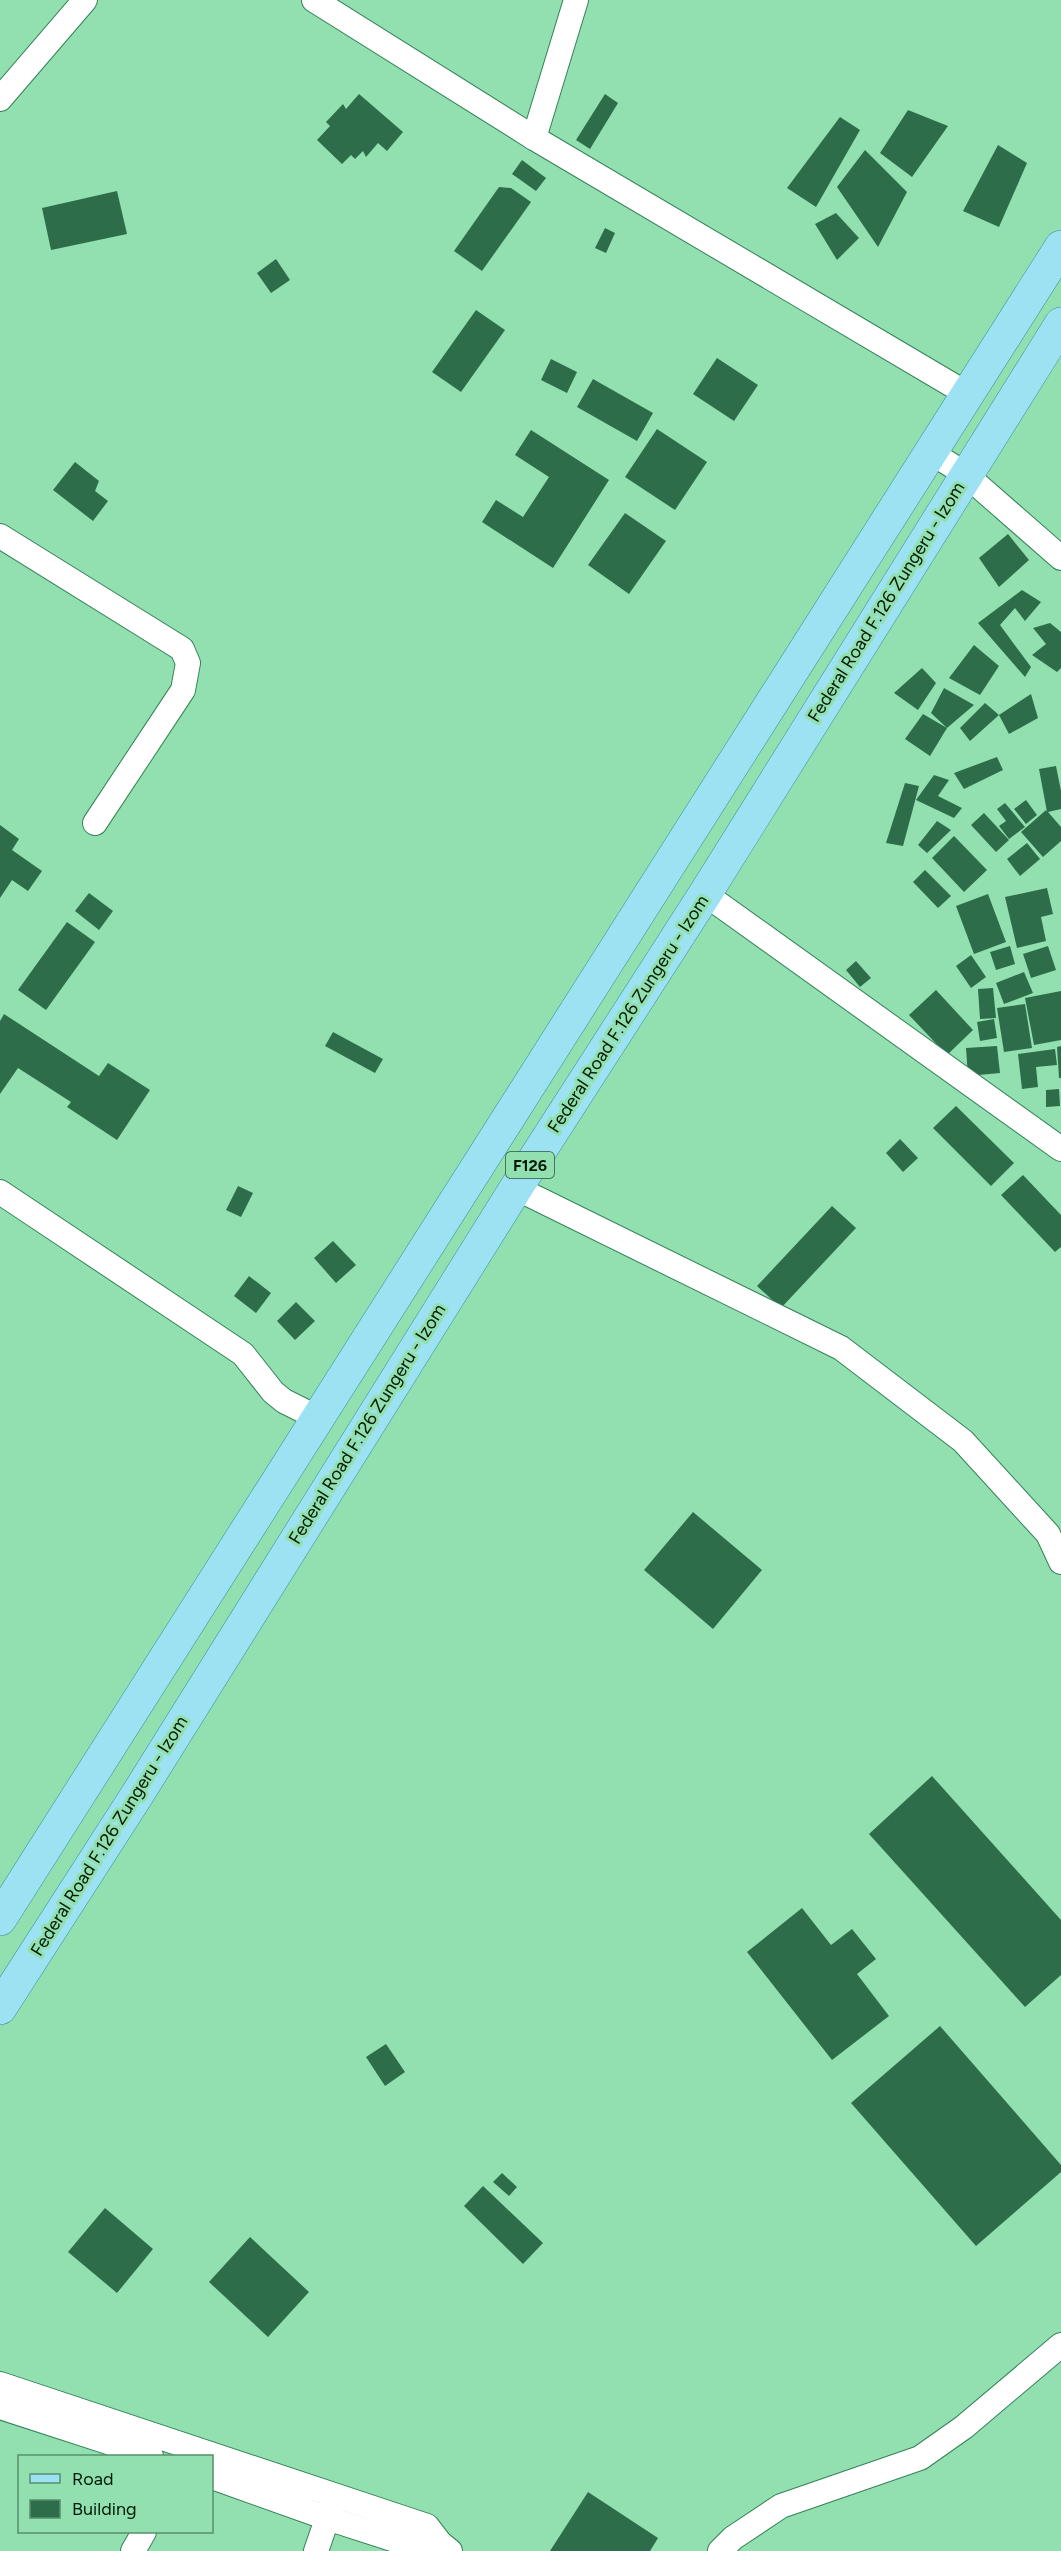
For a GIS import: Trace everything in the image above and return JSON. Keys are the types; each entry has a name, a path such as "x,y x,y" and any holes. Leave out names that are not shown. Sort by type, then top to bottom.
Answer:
{"main road":[{"name":"F126","path":"0,1919 1061,247"},
{"name":"Federal Road F.126 Zungeru - Izom","path":"0,2008 137,1795 516,1188 705,894 965,474 1061,324"},
{"path":"93,1771 137,1795"}],"street":[{"path":"0,99 85,0"},
{"path":"314,0 534,138 969,395"},
{"path":"534,138 576,0"},
{"path":"932,453 965,474 1061,558"},
{"path":"0,536 182,648 188,663 183,690 95,823"},
{"path":"705,894 1058,1143"},
{"path":"516,1188 841,1348 963,1441 1048,1534 1061,1562"},
{"path":"0,1192 243,1354 273,1392 284,1401 318,1418"},
{"path":"720,2551 733,2538 781,2506 920,2458 964,2427 1061,2344"},
{"path":"0,2384 212,2455"},
{"path":"0,2407 145,2455"},
{"path":"213,2455 427,2526 445,2547"},
{"path":"213,2477 420,2548 445,2547"},
{"path":"316,2551 335,2496"},
{"path":"133,2551 143,2533"}],"building":[{"path":"359,94 403,132 387,151 378,143 366,157 363,151 355,159 351,155 342,164 317,140 330,126 326,122 343,104 346,109"},
{"path":"605,94 618,103 590,149 576,140"},
{"path":"908,110 948,126 912,177 880,153"},
{"path":"840,117 860,130 816,207 787,188"},
{"path":"998,145 1027,163 999,227 963,211"},
{"path":"865,150 907,192 878,247 837,187"},
{"path":"522,160 546,178 536,191 512,174"},
{"path":"499,187 511,188 531,202 482,271 454,251"},
{"path":"117,191 127,234 51,250 42,208"},
{"path":"836,213 859,238 837,260 815,224"},
{"path":"605,228 615,233 606,253 595,248"},
{"path":"276,259 290,280 271,293 257,273"},
{"path":"476,310 505,330 461,392 432,372"},
{"path":"717,358 758,385 734,421 693,394"},
{"path":"551,359 577,372 567,393 541,380"},
{"path":"593,379 653,413 637,441 577,407"},
{"path":"657,429 707,462 675,510 625,477"},
{"path":"531,430 609,480 553,568 482,522 496,500 523,517 549,477 515,455"},
{"path":"75,462 99,481 95,491 108,501 93,521 53,490"},
{"path":"625,513 666,541 629,594 588,565"},
{"path":"1008,534 1029,560 999,587 979,558"},
{"path":"1022,590 1041,602 1025,621 1015,608 1000,625 1031,667 1025,677 978,623"},
{"path":"1050,623 1061,632 1061,668 1057,672 1032,655 1046,644 1033,628"},
{"path":"974,645 999,666 980,695 949,678"},
{"path":"922,668 936,683 918,710 894,693"},
{"path":"944,688 974,705 947,728 931,713"},
{"path":"1031,694 1038,718 1009,734 999,715"},
{"path":"985,703 999,715 970,741 960,728"},
{"path":"923,714 947,728 930,756 905,739"},
{"path":"997,757 1003,770 964,789 954,773"},
{"path":"1056,766 1061,791 1061,809 1048,812 1061,827 1061,841 1043,857 1021,832 1046,810 1047,812 1039,769"},
{"path":"934,775 949,780 938,796 962,808 954,818 916,800"},
{"path":"905,783 919,786 903,846 886,843"},
{"path":"1026,800 1037,815 1026,824 1014,809"},
{"path":"1005,803 1025,827 1009,839 999,826 1006,821 997,809"},
{"path":"984,813 1009,840 996,852 971,825"},
{"path":"937,821 951,830 927,853 918,845"},
{"path":"0,825 19,839 12,850 42,871 28,891 12,880 0,898"},
{"path":"954,836 987,870 964,892 932,858"},
{"path":"1027,843 1040,859 1020,876 1007,859"},
{"path":"925,870 951,896 938,908 913,882"},
{"path":"1047,888 1053,914 1041,917 1046,941 1017,948 1005,897"},
{"path":"89,893 113,911 99,930 75,911"},
{"path":"988,894 1006,942 974,954 956,906"},
{"path":"67,922 95,942 46,1010 18,990"},
{"path":"1010,946 1015,964 996,970 990,952"},
{"path":"1048,946 1056,970 1031,978 1023,954"},
{"path":"971,955 986,977 971,988 956,966"},
{"path":"856,961 871,978 860,987 846,970"},
{"path":"1024,972 1033,993 1004,1004 996,983"},
{"path":"993,988 996,1018 980,1019 978,989"},
{"path":"936,990 973,1030 947,1055 909,1015"},
{"path":"1061,991 1061,1040 1034,1045 1025,998"},
{"path":"1025,1004 1032,1048 1004,1052 997,1008"},
{"path":"4,1014 99,1076 108,1063 150,1090 117,1140 67,1107 71,1102 18,1068 0,1094 0,1021"},
{"path":"994,1019 997,1038 980,1041 977,1022"},
{"path":"333,1032 383,1059 375,1073 325,1046"},
{"path":"997,1046 1000,1073 968,1076 966,1048"},
{"path":"1061,1046 1061,1078 1059,1078 1057,1047"},
{"path":"1055,1049 1057,1065 1036,1067 1038,1087 1022,1089 1018,1054"},
{"path":"1059,1089 1060,1106 1046,1107 1046,1090"},
{"path":"956,1106 1014,1163 991,1186 933,1128"},
{"path":"900,1139 918,1158 903,1172 886,1153"},
{"path":"1023,1175 1061,1215 1061,1247 1055,1252 1001,1195"},
{"path":"238,1186 253,1193 241,1217 226,1210"},
{"path":"832,1206 856,1228 781,1308 757,1286"},
{"path":"333,1241 356,1265 336,1283 314,1258"},
{"path":"249,1276 271,1293 256,1313 234,1296"},
{"path":"296,1302 315,1321 295,1340 277,1321"},
{"path":"693,1512 762,1570 713,1629 644,1570"},
{"path":"932,1776 1061,1920 1061,1975 1025,2007 869,1834"},
{"path":"802,1908 831,1945 852,1929 876,1959 857,1974 889,2016 832,2060 747,1952"},
{"path":"940,2026 1061,2165 1061,2172 976,2246 851,2103"},
{"path":"386,2044 405,2072 385,2086 366,2057"},
{"path":"502,2173 517,2187 509,2196 493,2182"},
{"path":"483,2186 543,2243 523,2264 464,2206"},
{"path":"105,2208 153,2249 117,2293 68,2252"},
{"path":"250,2237 309,2292 268,2337 209,2282"},
{"path":"588,2492 658,2538 650,2551 550,2551"}]}
